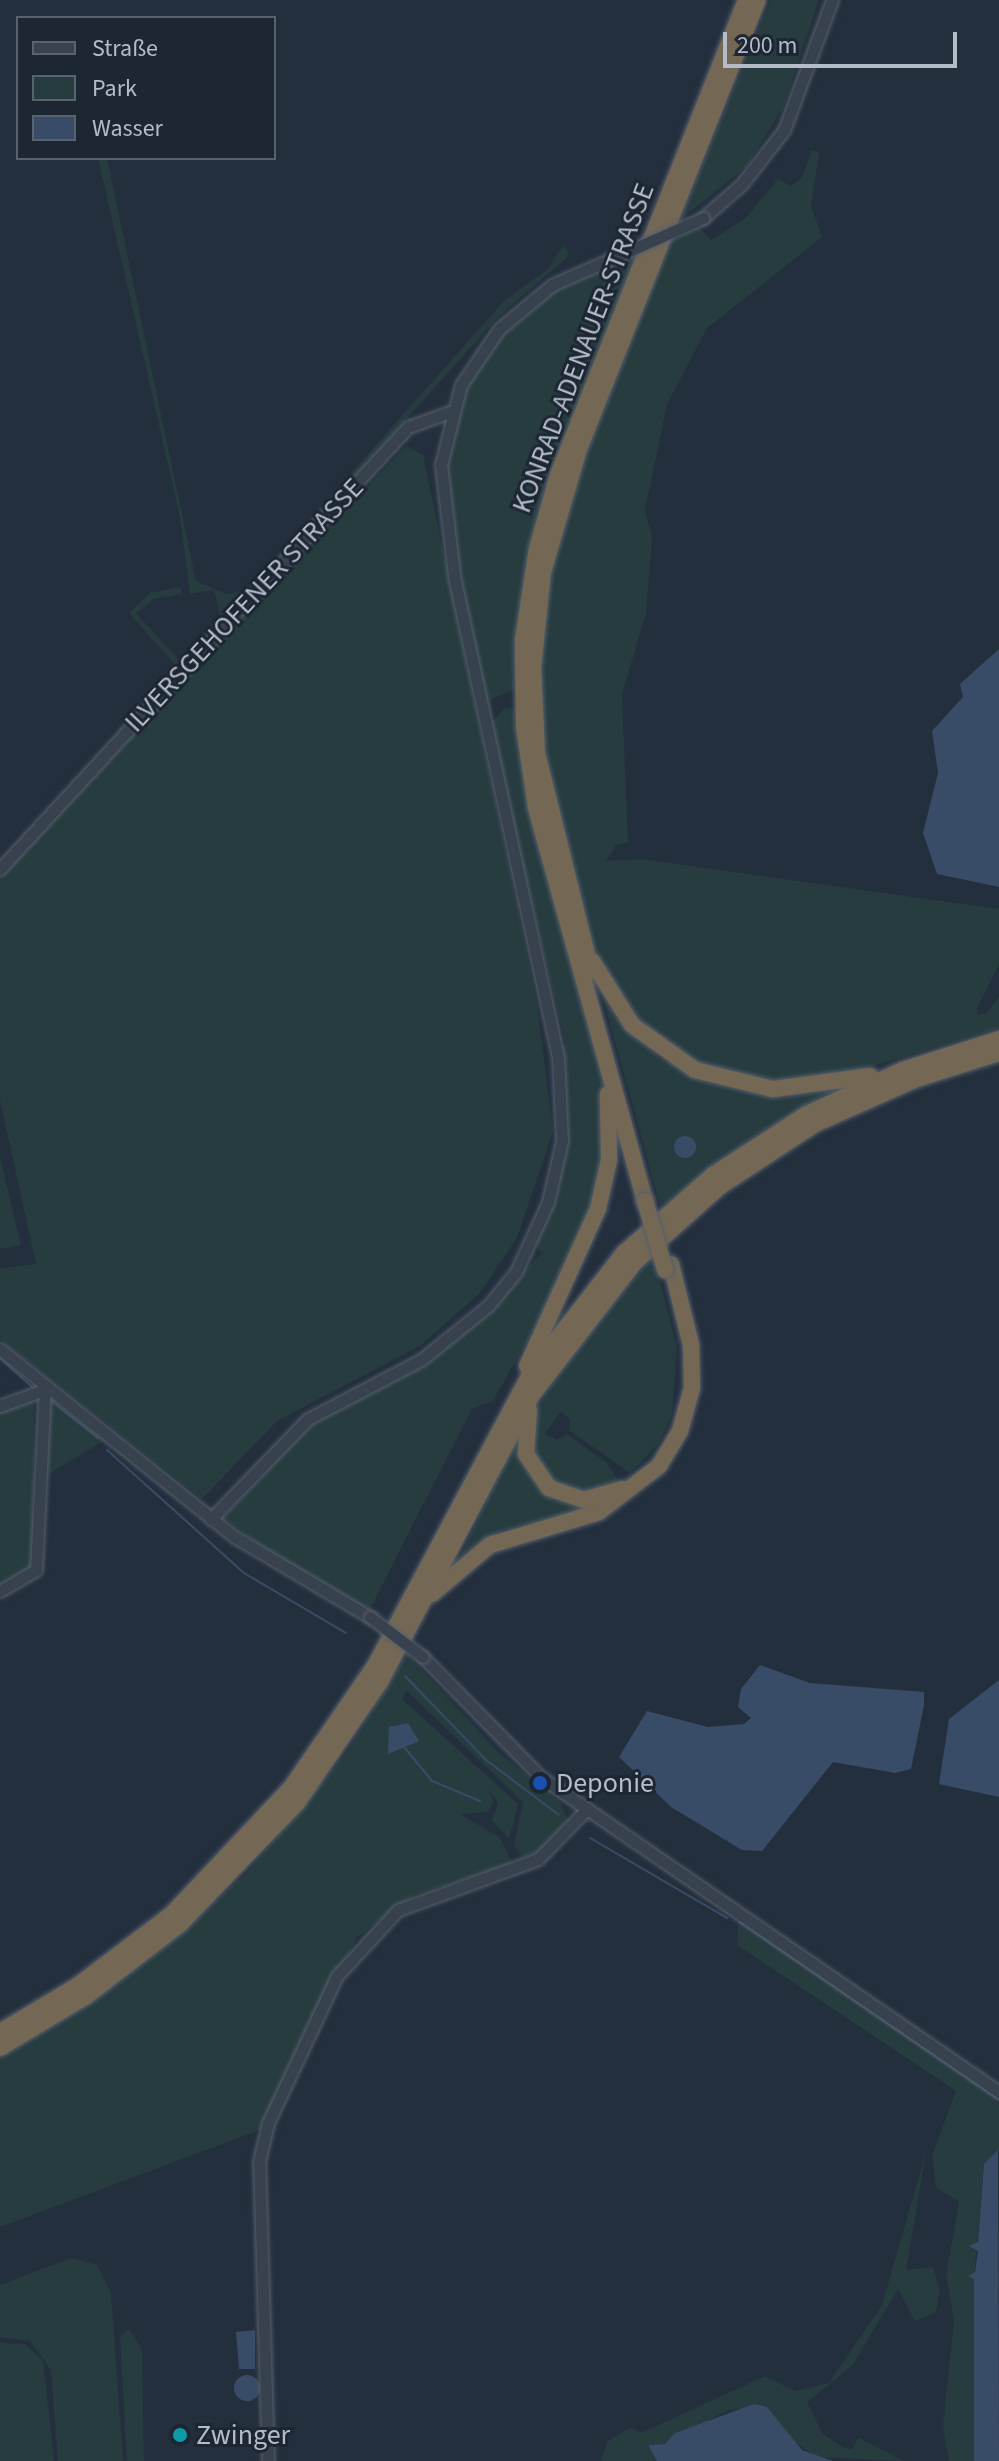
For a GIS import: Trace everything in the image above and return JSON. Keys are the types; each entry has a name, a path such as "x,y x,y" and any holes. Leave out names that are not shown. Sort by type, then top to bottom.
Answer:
{"highway":[{"name":"KONRAD-ADENAUER-STRASSE","path":"602,1052 531,781 522,698 528,596 569,444 746,0"},
{"name":"KONRAD-ADENAUER-STRASSE","path":"648,1198 537,752 533,668 543,572 579,449 758,0"},
{"path":"583,941 632,1025 705,1074 795,1089 903,1070"},
{"path":"513,1402 582,1301 680,1202 795,1121 903,1070 999,1039"},
{"path":"422,1604 490,1545 599,1512 659,1466 680,1431 692,1388 691,1345 602,1052"},
{"path":"0,2032 149,1932 265,1820 375,1666 513,1402 605,1181 609,1110 602,1052"},
{"path":"0,2048 132,1963 252,1855 357,1721 532,1395 634,1263 719,1187 860,1102 999,1053"},
{"path":"532,1395 526,1454 549,1488 600,1499 642,1473 669,1435 683,1387 683,1346 668,1267"}],"street":[{"path":"211,1519 308,1419 421,1360 488,1306 535,1239 556,1175 563,1127 558,1057 439,496 450,412 483,348 531,299 578,270 611,259 703,218 741,185 784,130 832,0"},
{"name":"ILVERSGEHOFENER STRASSE","path":"0,869 408,427 450,412"},
{"path":"0,1349 43,1388 64,1400 211,1519 370,1617 423,1657 521,1760 587,1809 999,2092"},
{"path":"0,1406 43,1388"},
{"path":"0,1591 36,1570 43,1388"},
{"path":"268,2461 260,2199 268,2123 353,1950 410,1904 538,1859 587,1809"}],"green space":[{"path":"771,0 819,0 783,108 746,167 679,221"},
{"path":"812,150 819,153 811,206 822,237 707,328 667,404 645,510 652,538 646,613 622,694 628,842 616,845 606,861 641,859 999,909 999,964 977,1008 978,1016 987,1012 999,997 999,1028 827,1080 786,1083 696,1066 633,1018 601,974 562,851 539,720 543,603 566,501 664,246 699,227 711,240 746,218 778,179 791,186 802,178"},
{"path":"98,160 107,160 196,581 226,594 247,590 503,302 548,269 565,246 569,256 500,315 210,637 204,634 221,619 214,590 190,594 180,517"},
{"path":"639,255 520,616 515,689 485,702 452,550 445,461 464,389 500,334 548,292"},
{"path":"406,446 423,455 537,1004 553,1131 517,1238 479,1294 420,1346 277,1421 202,1499 0,1339 0,1268 36,1264 0,1100 0,877"},
{"path":"180,587 182,594 154,599 136,613 181,662 193,652 178,668 129,613 150,593"},
{"path":"505,708 516,709 602,1076 605,1130 597,1196 568,1269 493,1401 472,1409 369,1611 305,1578 224,1518 314,1420 447,1347 541,1254 536,1245 564,1151 560,1048 566,1045 489,725"},
{"path":"600,987 657,1057 704,1079 768,1094 840,1087 758,1134 661,1208"},
{"path":"0,1157 21,1245 0,1249"},
{"path":"654,1257 677,1348 672,1415 659,1443 630,1473 569,1430 570,1419 560,1412 545,1434 557,1440 567,1434 607,1463 618,1480 604,1494 562,1492 530,1452 534,1411 600,1316"},
{"path":"46,1397 105,1440 44,1477"},
{"path":"34,1400 32,1567 0,1587 0,1411"},
{"path":"515,1443 538,1488 588,1508 502,1530 460,1557"},
{"path":"407,1654 498,1752 561,1803 568,1820 540,1851 522,1857 514,1845 523,1802 406,1690 403,1700 518,1804 509,1839 492,1820 498,1803 488,1788 494,1802 487,1812 460,1814 499,1837 513,1863 414,1895 357,1937 262,2129 0,2227 0,2057 119,1982 246,1874 344,1756"},
{"path":"739,1920 999,2098 999,2151 984,2164 974,2279 974,2461 949,2461 943,2426 954,2320 946,2275 959,2201 936,2188 932,2156 956,2091 737,1945"},
{"path":"926,2152 906,2270 933,2267 940,2290 936,2312 915,2321 898,2289 852,2366 807,2402 822,2433 844,2448 852,2449 858,2438 904,2461 816,2457 787,2436 767,2407 728,2410 665,2444 648,2445 657,2461 601,2461 607,2442 630,2427 641,2433 765,2376 795,2391 829,2383 882,2305"},
{"path":"71,2258 97,2265 111,2293 123,2461 58,2461 51,2370 30,2341 0,2337 0,2285"},
{"path":"129,2329 142,2350 144,2461 127,2461 120,2337"},
{"path":"0,2343 25,2344 43,2360 54,2461 0,2461"}],"water":[{"path":"999,649 999,887 937,874 923,833 938,773 932,731 963,697 960,684"},
{"path":"681,1136 689,1136 696,1147 689,1158 681,1158 674,1151 674,1143"},
{"path":"760,1665 810,1683 924,1692 911,1769 895,1773 833,1762 762,1851 742,1850 671,1807 619,1757 647,1711 708,1727 744,1724 751,1718 738,1707 741,1689"},
{"path":"999,1680 999,1797 939,1784 949,1719"},
{"path":"408,1723 419,1741 388,1754 389,1727"},
{"path":"998,2150 999,2461 974,2461 974,2279 968,2276 975,2272 978,2251 969,2246 978,2242 984,2164"},
{"path":"255,2330 255,2369 239,2369 236,2332"},
{"path":"247,2375 256,2379 260,2388 256,2397 247,2401 238,2397 234,2388 238,2379"},
{"path":"754,2404 767,2407 802,2450 833,2461 657,2461 648,2445 665,2444 675,2433"}],"waterway":[{"path":"0,1358 32,1387"},
{"path":"49,1399 98,1438"},
{"path":"107,1450 244,1573 346,1633"},
{"path":"405,1676 486,1760 559,1815"},
{"path":"404,1747 432,1781 480,1801"},
{"path":"590,1838 727,1918"},
{"path":"739,1922 999,2100"}],"place":[{"name":"Deponie","path":"540,1783"},
{"name":"Zwinger","path":"180,2435"}]}
